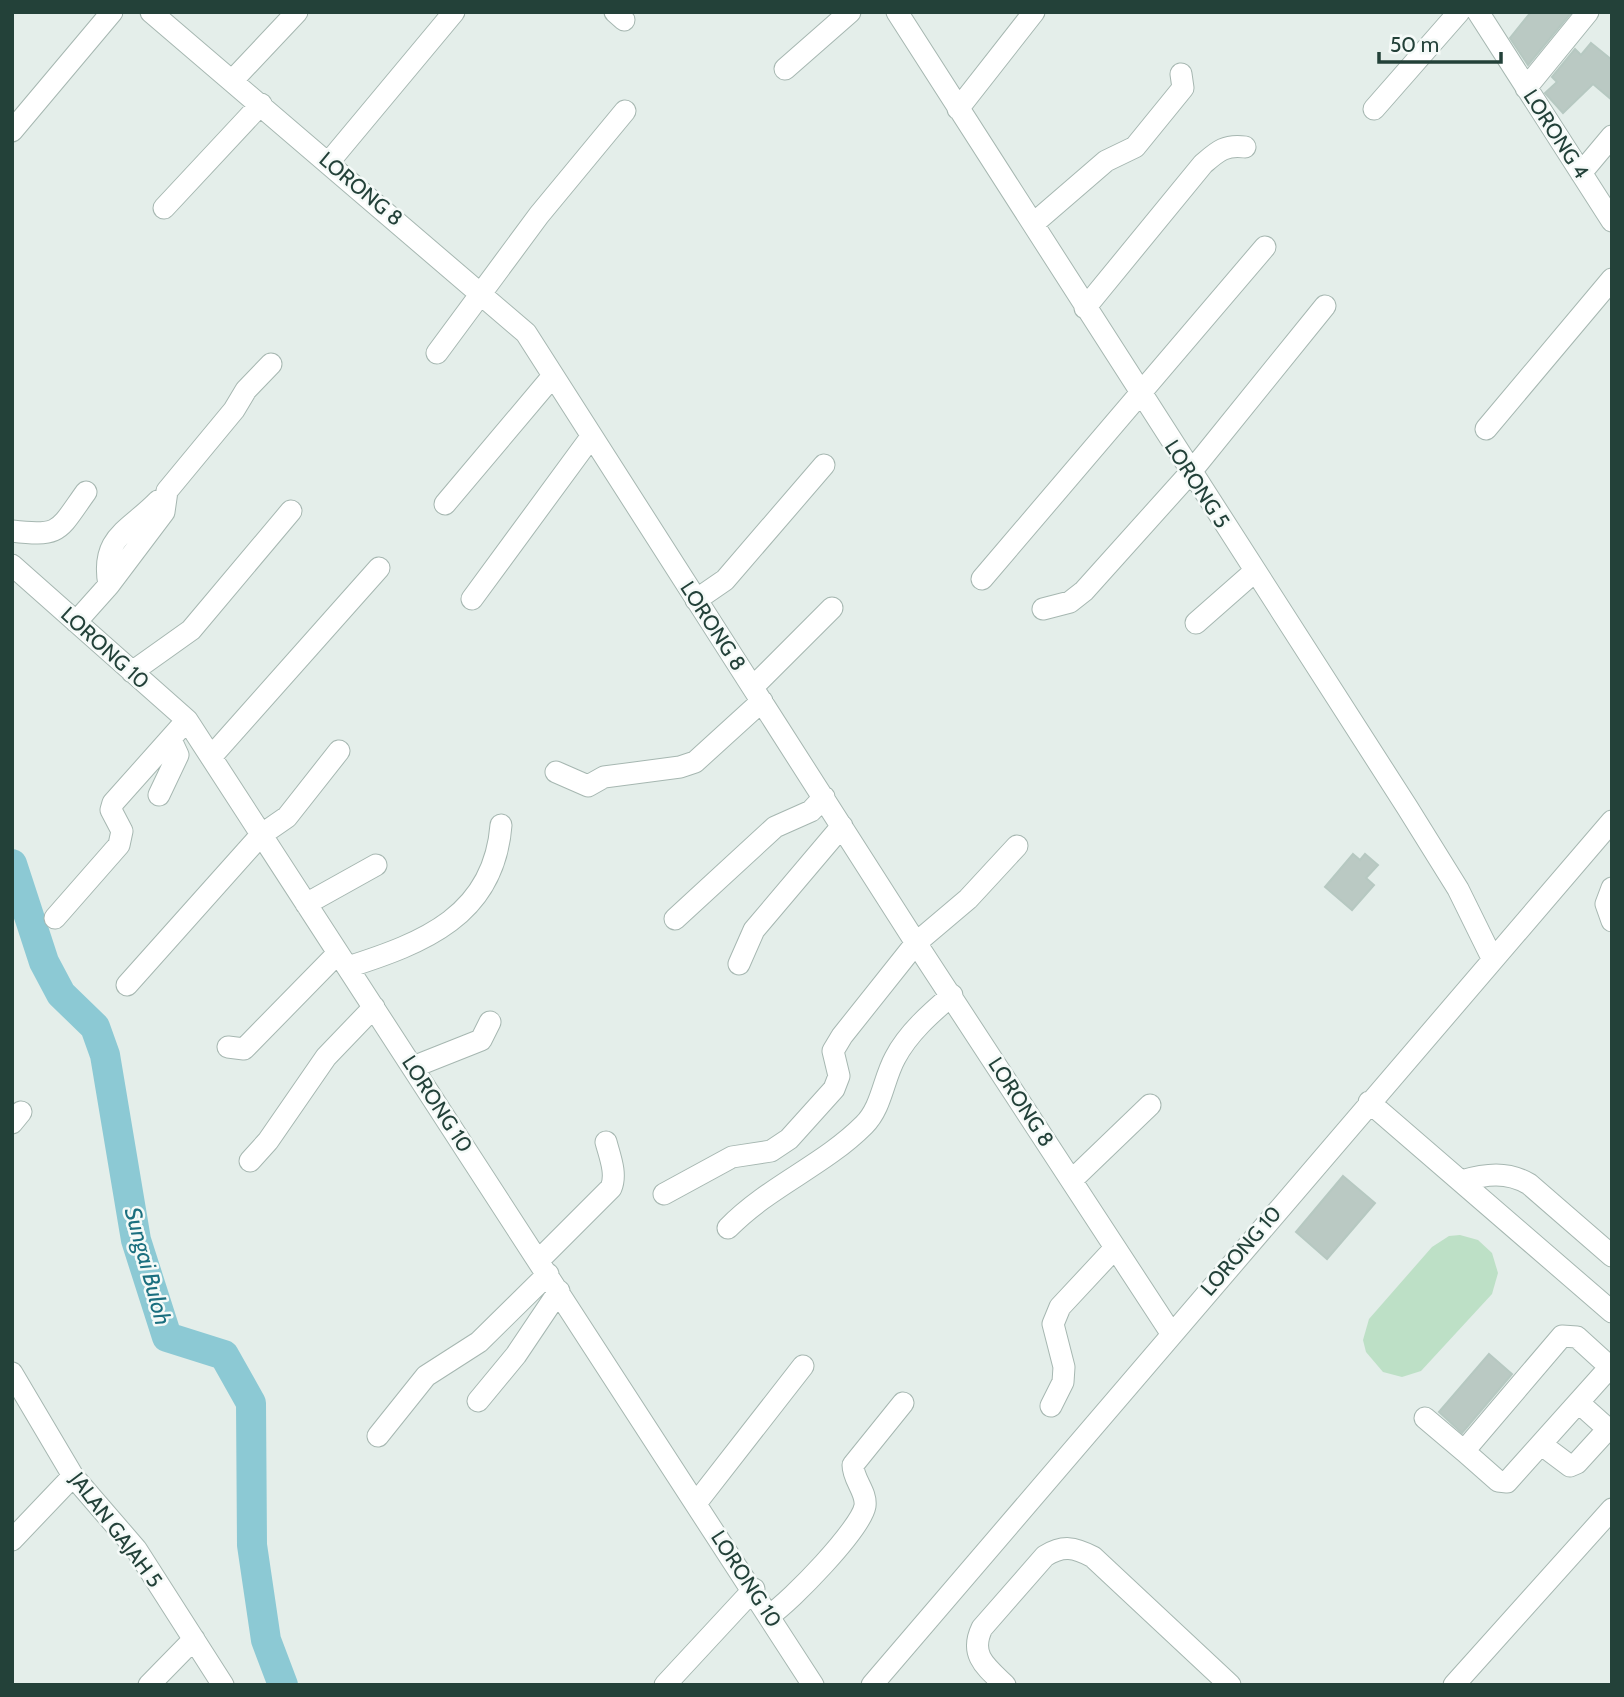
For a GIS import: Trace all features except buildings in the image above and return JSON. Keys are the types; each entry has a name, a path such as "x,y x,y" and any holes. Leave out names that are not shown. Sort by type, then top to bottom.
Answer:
{"street":[{"path":"12,131 112,12"},
{"name":"LORONG 8","path":"151,12 482,292 526,333 916,943 1171,1333"},
{"path":"232,81 298,12"},
{"path":"329,162 454,12"},
{"path":"785,69 850,12"},
{"name":"LORONG 5","path":"897,12 1138,393 1458,889 1492,958"},
{"path":"958,108 1034,12"},
{"path":"1374,109 1459,12"},
{"name":"LORONG 4","path":"1478,12 1612,221"},
{"path":"1526,88 1588,12"},
{"path":"1033,224 1106,161 1135,147 1183,88 1181,74"},
{"path":"164,208 261,104"},
{"path":"437,353 539,215 625,111"},
{"path":"1581,173 1612,136"},
{"path":"1085,308 1203,164 1218,151 1231,145 1245,147"},
{"path":"982,579 1265,247"},
{"path":"1486,429 1612,279"},
{"path":"1043,609 1070,602 1084,591 1190,472 1325,306"},
{"path":"76,622 109,585 106,569 109,547 121,533 138,522 167,491 234,410 246,390 271,364"},
{"path":"445,504 552,377"},
{"path":"472,599 591,437"},
{"path":"696,600 725,580 824,465"},
{"path":"12,531 35,535 52,532 60,526 86,492"},
{"path":"132,672 191,630 292,511"},
{"name":"LORONG 10","path":"12,565 187,720 754,1589 813,1685"},
{"path":"211,758 379,568"},
{"path":"1196,623 1254,572"},
{"path":"556,772 588,786 604,777 680,767 695,762 832,608"},
{"path":"55,918 115,851 122,831 111,810 113,803 187,720"},
{"path":"159,795 178,755 171,740"},
{"path":"127,985 261,835 287,817 339,751"},
{"path":"675,919 775,827 811,811 824,797"},
{"name":"LORONG 10","path":"872,1685 1369,1101 1612,821"},
{"path":"228,1047 244,1049 343,960 393,953 442,930 486,883 499,852 500,825"},
{"path":"739,964 754,930 842,826"},
{"path":"664,1194 732,1157 771,1151 789,1139 834,1090 839,1076 833,1051 842,1036 916,943 968,900 1017,846"},
{"path":"306,904 376,865"},
{"path":"1612,888 1606,904 1612,921"},
{"path":"728,1228 751,1204 805,1172 864,1125 878,1104 894,1060 905,1042 952,995"},
{"path":"250,1161 268,1141 326,1057 374,1007"},
{"path":"413,1067 481,1040 490,1022"},
{"path":"1369,1101 1612,1312"},
{"path":"1072,1180 1150,1105"},
{"path":"378,1436 426,1376 479,1342 549,1275 611,1188 612,1162 606,1142"},
{"path":"1461,1181 1486,1174 1515,1176 1529,1184 1612,1256"},
{"path":"1051,1406 1063,1382 1063,1367 1053,1324 1056,1316 1073,1290 1115,1248"},
{"path":"478,1401 516,1355 549,1275"},
{"path":"1425,1418 1498,1480 1507,1482 1611,1368 1577,1337 1562,1336 1464,1451"},
{"path":"697,1502 803,1366"},
{"name":"JALAN GAJAH 5","path":"12,1373 73,1476 136,1549 223,1685"},
{"path":"1542,1445 1570,1466 1577,1463 1610,1429 1579,1402"},
{"path":"770,1615 798,1593 865,1509 865,1499 853,1474 853,1465 903,1403"},
{"path":"12,1540 73,1476"},
{"path":"1454,1685 1612,1509"},
{"path":"1004,1685 983,1665 977,1654 976,1640 982,1628 1045,1556 1057,1548 1067,1547 1093,1557 1230,1685"},
{"path":"665,1685 754,1589"},
{"path":"149,1685 194,1639"}],"green space":[{"path":"1460,1235 1478,1240 1492,1253 1498,1273 1492,1294 1421,1371 1402,1377 1383,1372 1366,1352 1363,1340 1369,1319 1432,1247 1449,1236"}],"waterway":[{"name":"Sungai Buloh","path":"12,864 44,962 61,994 95,1027 105,1055 136,1240 167,1337 224,1355 251,1403 252,1545 266,1640 283,1685"}]}
